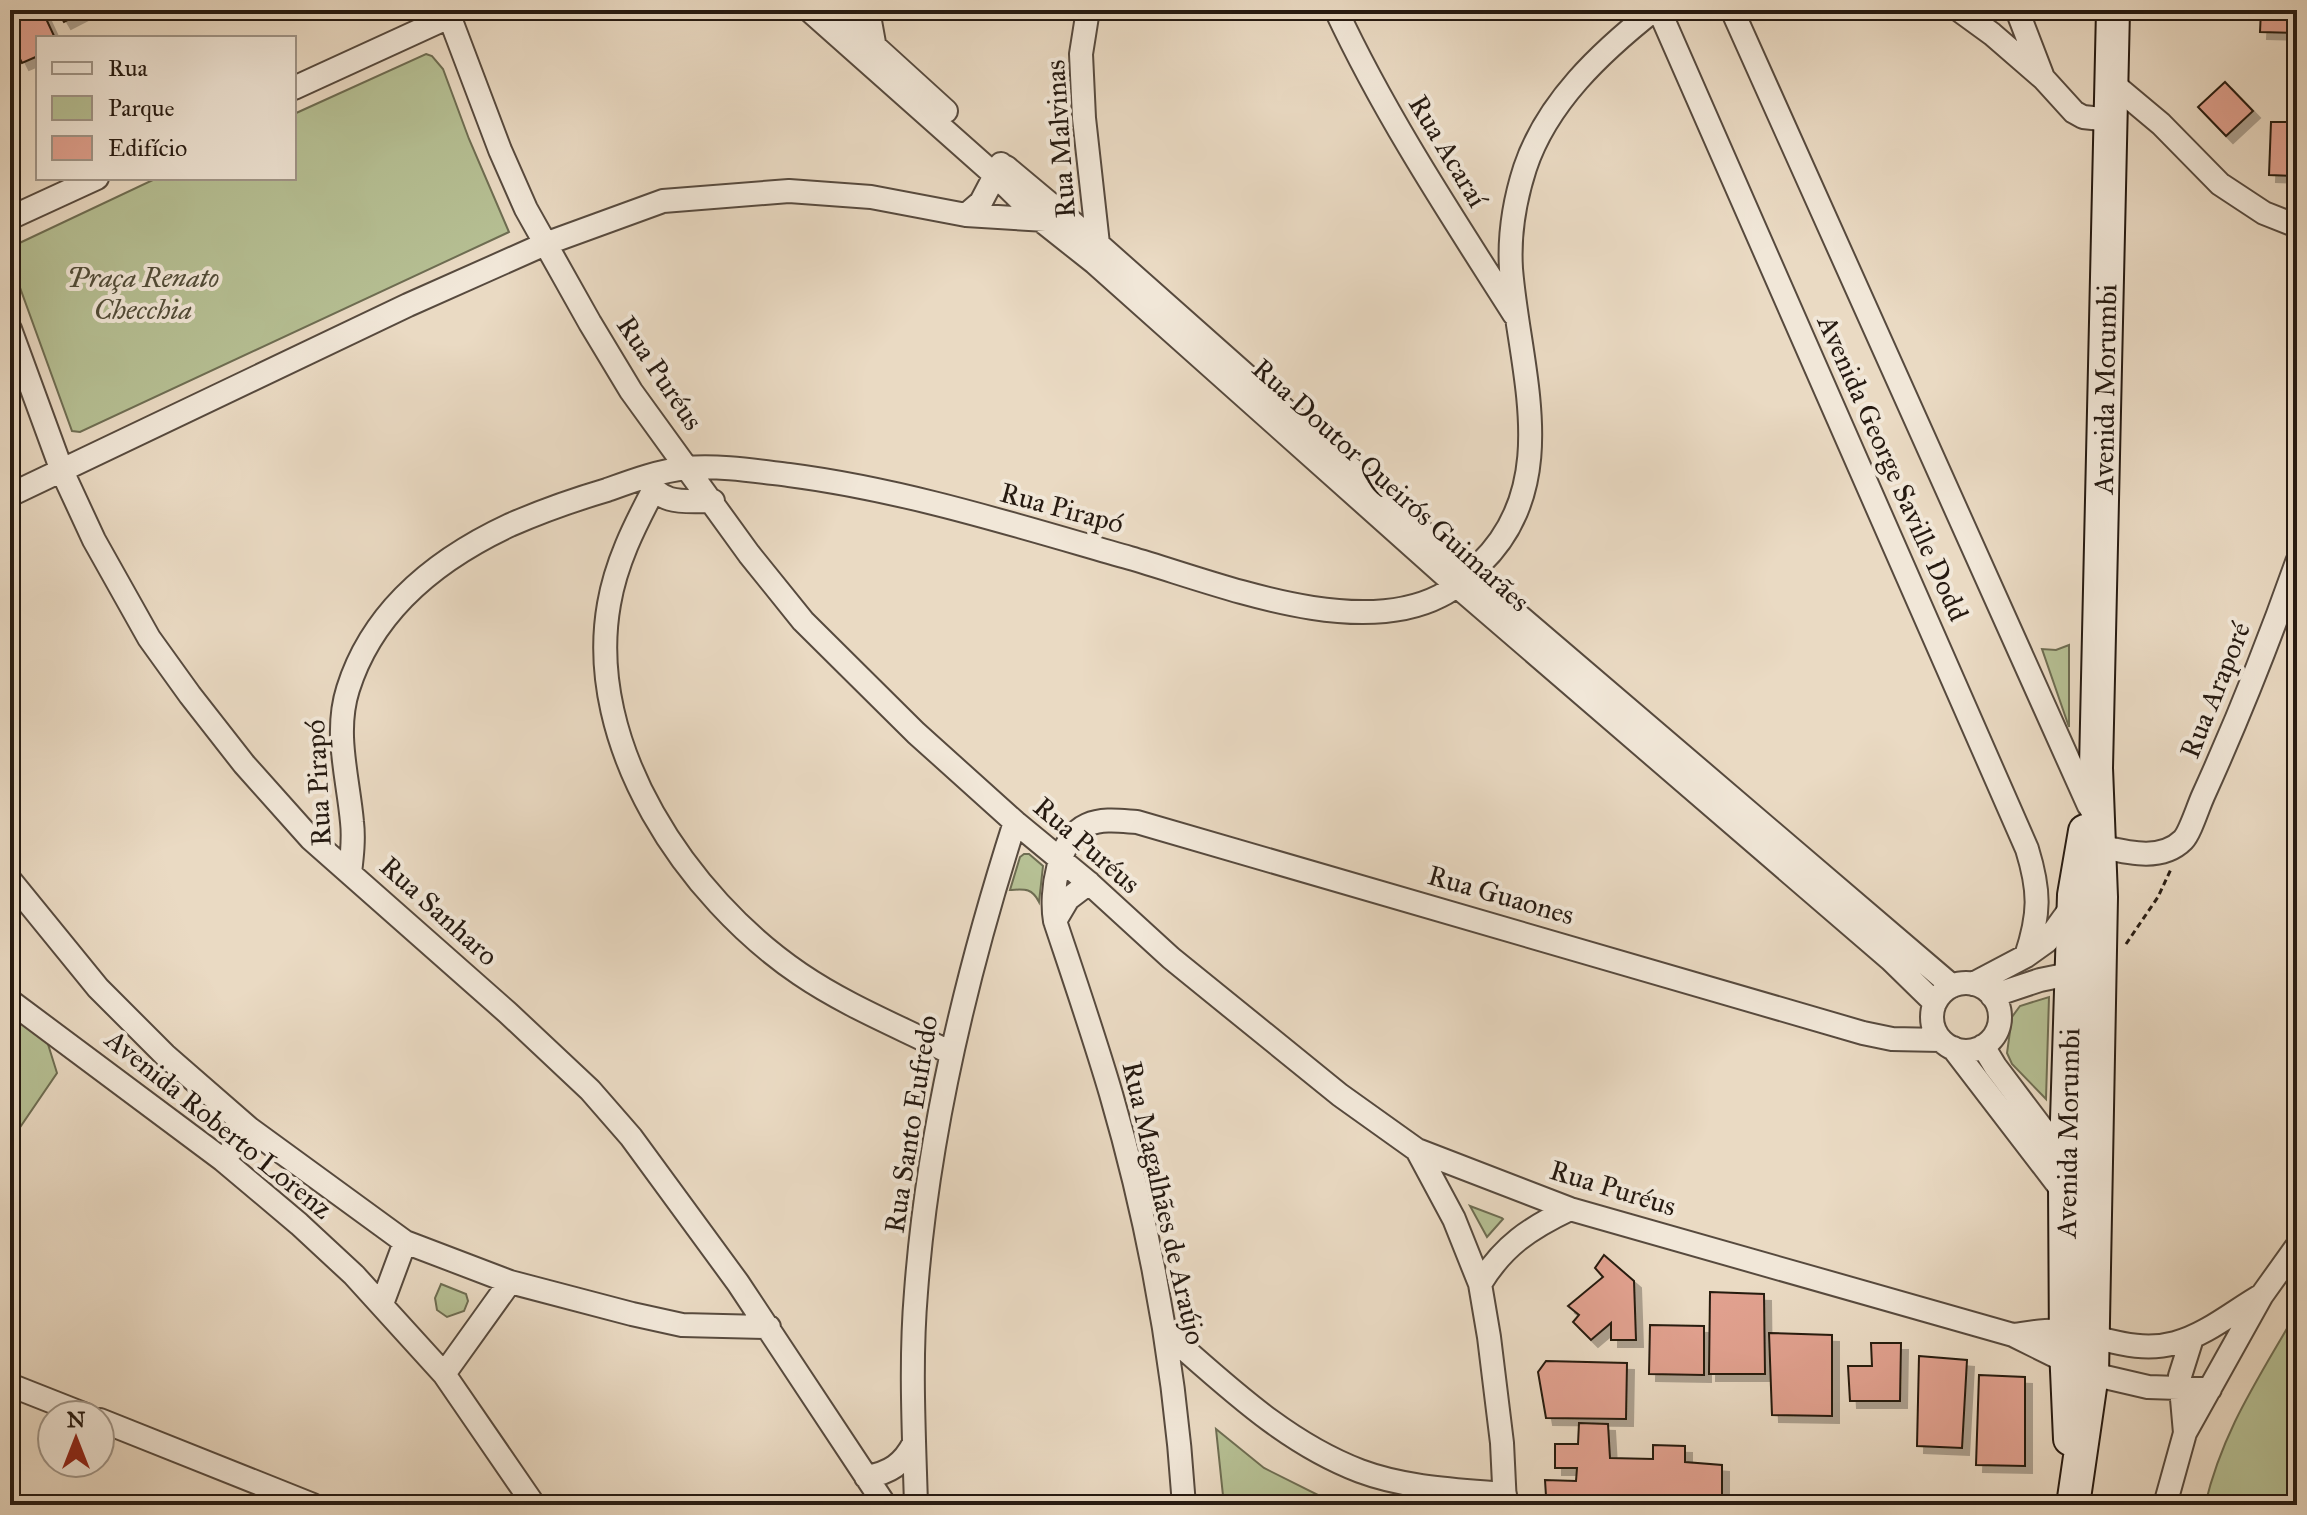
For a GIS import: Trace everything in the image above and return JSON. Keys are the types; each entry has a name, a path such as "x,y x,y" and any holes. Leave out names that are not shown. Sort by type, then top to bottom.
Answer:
{"main road":[{"name":"Avenida Morumbi","path":"2079,1351 2065,1194 2086,971 2096,768 2113,10"},
{"name":"Avenida Morumbi","path":"2074,1502 2079,1351 2094,1211 2086,971 2074,904 2091,845 2089,806 2096,768"},
{"path":"2066,1160 2080,1175 2094,1211"}],"street":[{"name":"Rua Doutor Queirós Guimarães","path":"809,10 869,50 999,170 1891,960 1935,1003"},
{"name":"Rua Malvinas","path":"1088,10 1081,54 1096,253"},
{"name":"Rua Acaraí","path":"1336,10 1404,139 1517,319"},
{"path":"1464,580 1504,538 1527,480 1532,423 1511,267 1511,238 1520,187 1536,142 1553,111 1593,62 1656,10"},
{"name":"Avenida George Saville Dodd","path":"1656,10 2027,849 2036,876 2039,899 2037,921 2026,956"},
{"name":"Avenida George Saville Dodd","path":"1732,10 2089,806"},
{"path":"1959,10 2044,79 2074,112 2083,117 2111,120"},
{"path":"2017,10 2044,79"},
{"path":"296,87 448,14"},
{"name":"Rua Puréus","path":"448,14 500,150 545,244 631,391 749,554 803,621 916,733 1171,958 1328,1086 1417,1150 1570,1209 2079,1351"},
{"path":"853,14 869,50"},
{"path":"2112,83 2161,124 2220,184 2264,213 2297,226"},
{"path":"966,215 981,202 999,170"},
{"path":"10,218 93,180"},
{"path":"10,495 408,305 545,244 663,201 789,191 871,197 966,215 1053,218"},
{"name":"Rua Sanharo","path":"10,329 62,471 94,540 149,638 244,764 311,839 590,1090 659,1173 769,1327 885,1505"},
{"name":"Rua Pirapó","path":"350,873 354,846 345,779 342,717 349,687 379,626 415,585 474,542 544,510 649,484 688,468 767,472 852,484 1045,533 1268,598 1323,609 1353,613 1411,608 1438,597 1464,580"},
{"path":"713,501 677,501 649,484 616,571 605,643 607,688 615,725 635,780 688,865 751,935 823,988 870,1015 951,1053"},
{"name":"Rua Araporé","path":"2183,840 2235,722 2297,562"},
{"name":"Rua Doutor Queirós Guimarães","path":"1464,580 1972,989"},
{"name":"Rua Guaones","path":"1061,860 1066,847 1084,826 1110,820 1137,822 1863,1033 1947,1044"},
{"name":"Rua Santo Eufredo","path":"916,1505 916,1292 929,1176 951,1053 983,920 1015,822"},
{"path":"2091,845 2126,852 2155,853 2183,840"},
{"name":"Rua Magalhães de Araújo","path":"1061,860 1053,898 1055,921 1112,1096 1142,1216 1166,1333 1184,1505"},
{"name":"Avenida Roberto Lorenz","path":"10,880 98,988 165,1055 250,1129 405,1242 510,1282 682,1325 769,1327"},
{"path":"1055,921 1068,899 1089,883"},
{"path":"1972,989 2047,941 2074,904"},
{"path":"2065,1194 1932,1023 1935,1003 1942,993 2086,971"},
{"path":"1947,1044 1973,1050 1983,1046 1998,1029 2000,1017 1972,989"},
{"name":"Avenida Roberto Lorenz","path":"10,1001 223,1160 299,1224 382,1304 444,1374 534,1505"},
{"path":"1983,1046 2066,1160"},
{"path":"223,1160 250,1129"},
{"path":"1166,1333 1265,1417 1322,1454 1362,1471 1402,1482 1505,1500 1497,1398 1480,1284 1454,1219 1417,1150"},
{"path":"1480,1284 1495,1259 1518,1239 1538,1224 1570,1209"},
{"path":"382,1304 405,1242"},
{"path":"2165,1505 2185,1433 2262,1295 2297,1246"},
{"path":"444,1374 510,1282"},
{"path":"2079,1351 2109,1343 2153,1347 2192,1338 2262,1295"},
{"path":"2213,1325 2232,1351"},
{"name":"Rua Puréus","path":"2013,1335 2050,1330 2079,1351"},
{"path":"2185,1433 2180,1376 2192,1338"},
{"path":"2079,1351 2148,1387 2210,1389"},
{"path":"10,1385 45,1399"},
{"path":"116,1426 313,1505"},
{"path":"866,1477 882,1475 895,1467 907,1457 914,1443"}],"path":[{"path":"2086,971 2121,950 2158,897 2183,840"}],"green space":[{"name":"Praça Renato Checchia","path":"426,54 432,56 443,69 509,232 80,432 72,431 10,260 11,247 153,180 296,180 296,113"},
{"path":"2069,645 2069,727 2042,649 2056,650"},
{"path":"1029,854 1043,866 1039,902 1028,890 1010,890 1020,857"},
{"path":"2049,997 2046,1099 2012,1064 2007,1053 2012,1017 2020,1006"},
{"path":"10,1009 47,1041 57,1073 10,1142"},
{"path":"1470,1206 1502,1218 1503,1219 1487,1237"},
{"path":"441,1284 466,1294 468,1301 464,1311 447,1317 437,1310 435,1298"},
{"path":"2297,1311 2297,1505 2205,1505 2232,1428"},
{"path":"1216,1429 1264,1468 1338,1505 1224,1505"}],"building":[{"path":"10,10 42,10 54,36 36,36 36,57 22,63 10,39"},
{"path":"57,10 87,10 64,22"},
{"path":"2261,10 2297,10 2297,33 2260,32"},
{"path":"2225,82 2253,111 2226,136 2198,107"},
{"path":"2271,122 2297,122 2297,176 2269,175"},
{"path":"1604,1255 1634,1281 1636,1340 1611,1340 1611,1323 1591,1340 1573,1322 1579,1315 1568,1306 1603,1277 1595,1268"},
{"path":"1710,1292 1764,1294 1765,1374 1709,1374"},
{"path":"1650,1325 1704,1326 1704,1375 1649,1374"},
{"path":"1769,1333 1832,1335 1832,1416 1772,1415"},
{"path":"1871,1343 1901,1343 1900,1401 1850,1401 1848,1366 1872,1366"},
{"path":"1919,1356 1967,1360 1962,1448 1917,1446"},
{"path":"1546,1361 1627,1363 1626,1419 1546,1418 1538,1372"},
{"path":"1979,1375 2025,1377 2025,1466 1976,1465"},
{"path":"1579,1423 1608,1424 1610,1458 1653,1459 1653,1445 1685,1446 1685,1462 1722,1465 1722,1499 1546,1496 1545,1480 1576,1481 1577,1468 1555,1468 1555,1444 1578,1444"}]}
